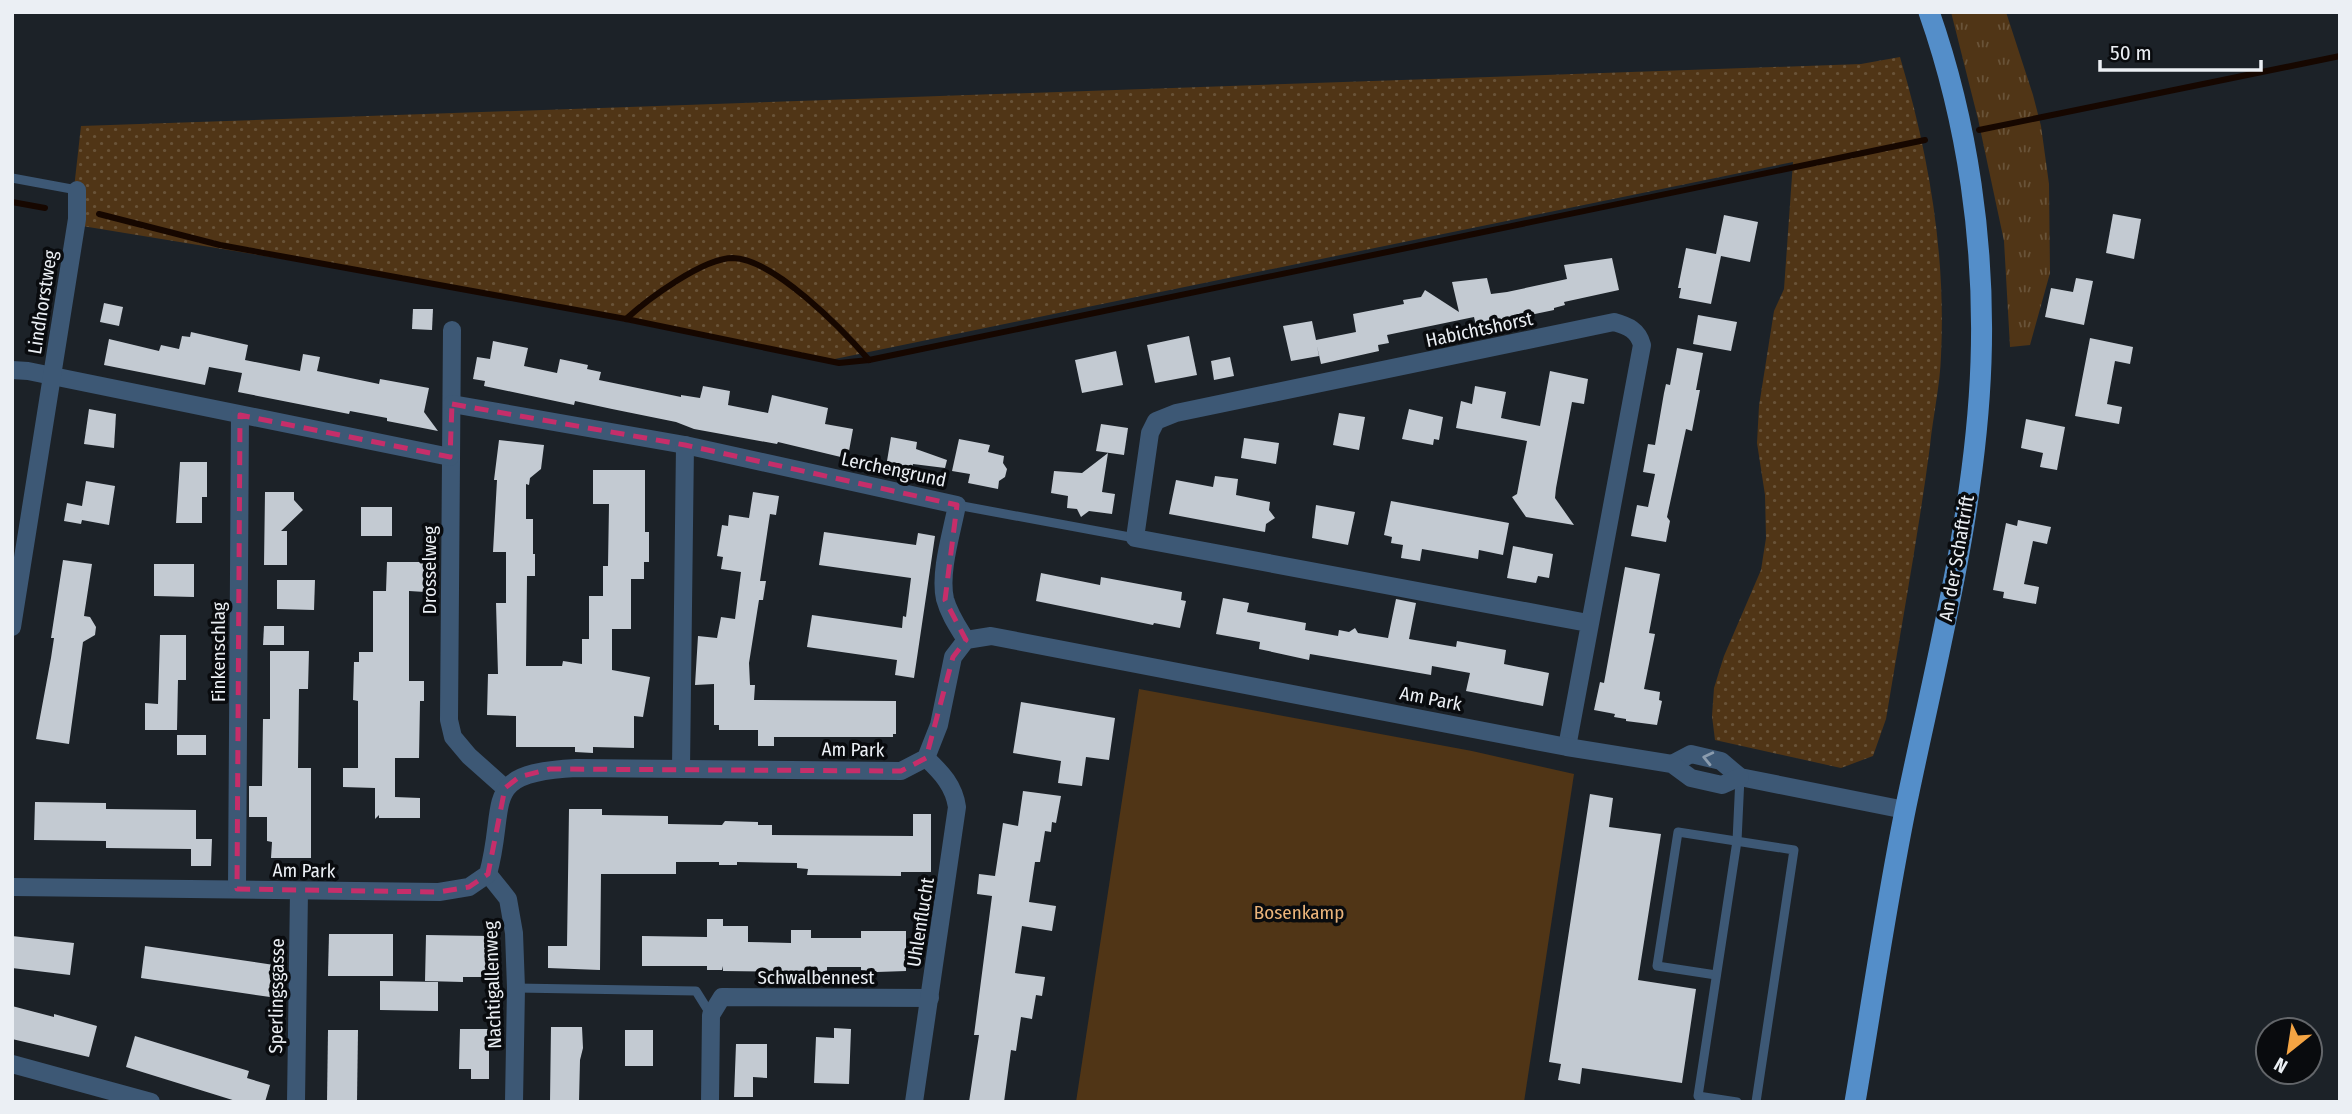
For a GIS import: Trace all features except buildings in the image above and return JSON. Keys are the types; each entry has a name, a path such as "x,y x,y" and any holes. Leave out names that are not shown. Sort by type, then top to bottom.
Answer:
{"main road":[{"name":"An der Schaftrift","path":"1855,1102 1905,810 1950,600 1973,458 1981,364 1981,293 1976,228 1958,108 1929,12"}],"street":[{"name":"Lindhorstweg","path":"12,627 77,219 77,190"},
{"name":"Habichtshorst","path":"1135,538 1150,433 1156,421 1176,413 1614,322 1628,326 1640,336 1642,345 1567,747"},
{"name":"Drosselweg","path":"452,330 449,720 453,737 469,756 505,788"},
{"path":"12,370 28,371 450,457"},
{"name":"Lerchengrund","path":"452,404 685,445 957,505 944,578 946,600 966,640"},
{"name":"Finkenschlag","path":"237,889 240,415"},
{"path":"681,768 685,445"},
{"path":"1135,538 1588,623"},
{"name":"Am Park","path":"966,640 991,636 1567,747 1672,764 1690,778 1722,785 1740,777 1905,810"},
{"path":"926,758 939,724 953,657 966,640"},
{"name":"Am Park","path":"505,788 519,777 550,769 901,771 926,758"},
{"name":"Uhlenflucht","path":"914,1102 957,807 955,792 941,772 926,758"},
{"path":"488,874 494,853 498,805 505,788"},
{"name":"Am Park","path":"12,887 439,892 468,887 488,874"},
{"name":"Nachtigallenweg","path":"488,874 508,899 514,933 514,1102"},
{"name":"Sperlingsgasse","path":"296,1102 299,891"},
{"name":"Schwalbennest","path":"711,1015 722,997 930,998"},
{"path":"710,1102 711,1015"},
{"path":"12,1064 151,1102"}],"lane":[{"path":"12,178 77,190"},
{"path":"957,505 1135,538"},
{"path":"1737,1102 1698,1096 1737,841 1740,777"},
{"path":"1717,975 1657,966 1678,832 1794,850 1756,1102"},
{"path":"516,988 696,991 711,1015"}],"highlighted area":[{"path":"452,404 685,445 957,505 945,600 966,640 953,657 926,758 901,771 550,769 519,777 505,788 488,874 469,887 439,892 237,889 240,415 450,457"}],"green space":[{"path":"1951,12 2006,12 2041,126 2049,184 2050,273 2030,345 2010,347 2004,241 1978,119"},
{"path":"1900,57 1927,168 1938,242 1942,318 1940,367 1920,514 1886,719 1873,756 1841,768 1715,740 1712,716 1714,688 1724,656 1761,570 1766,538 1765,495 1757,443 1759,406 1774,311 1784,289 1793,162 825,361 441,285 70,224 81,126 1861,64"},
{"name":"Bosenkamp","path":"1139,689 1472,751 1574,774 1524,1102 1076,1102"}],"waterway":[{"path":"1979,130 2340,56"},
{"path":"99,214 220,245 626,319 839,363 869,360 1925,140"},
{"path":"12,202 45,208"},
{"path":"626,319 692,272 733,258 750,261 787,283 825,314 869,360"}]}
